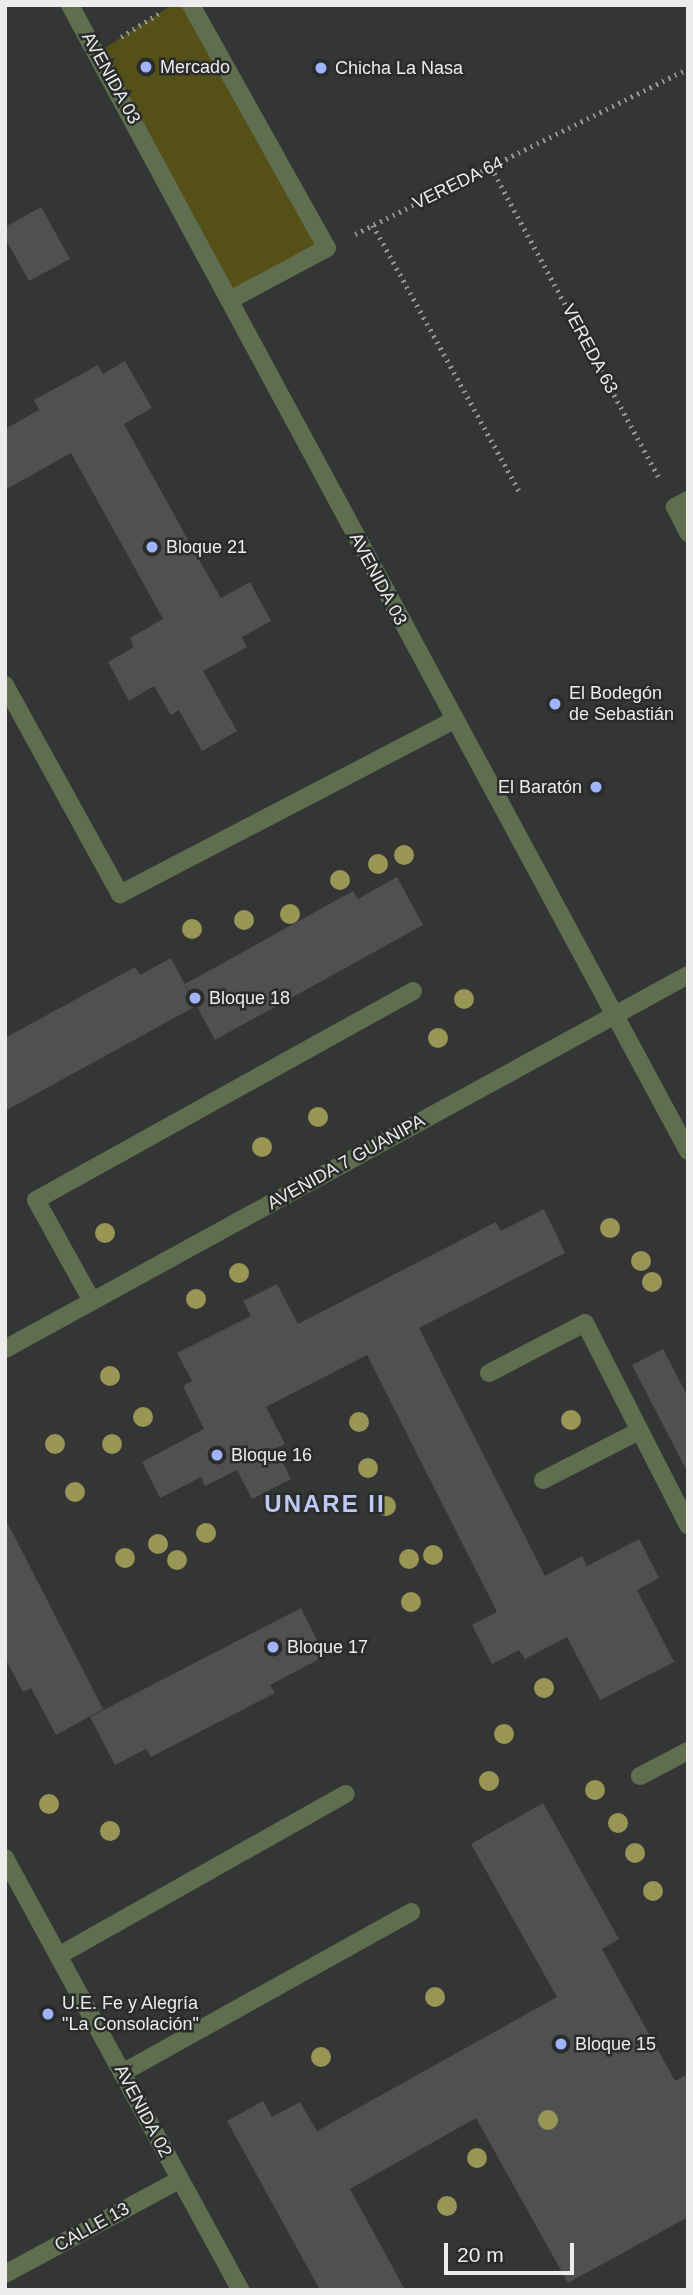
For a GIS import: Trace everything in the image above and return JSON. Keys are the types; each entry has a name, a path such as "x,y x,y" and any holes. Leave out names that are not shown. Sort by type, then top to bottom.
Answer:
{"street":[{"name":"AVENIDA 03","path":"70,5 453,721 688,1150"},
{"path":"191,5 327,248 230,300"},
{"path":"681,504 688,533"},
{"path":"5,685 120,894 453,721"},
{"name":"AVENIDA 7 GUANIPA","path":"5,1349 688,975"},
{"path":"92,1301 36,1200 413,991"},
{"path":"489,1373 585,1324 688,1525"},
{"path":"543,1480 639,1430"},
{"path":"640,1776 688,1751"},
{"path":"58,1956 346,1794"},
{"name":"AVENIDA 02","path":"5,1858 241,2290"},
{"path":"122,2073 411,1912"},
{"name":"CALLE 13","path":"5,2274 179,2180"}],"path":[{"path":"97,53 172,5"},
{"name":"VEREDA 64","path":"327,248 688,69"},
{"name":"VEREDA 63","path":"491,167 681,504"},
{"path":"373,225 521,494"}],"shaded area":[{"path":"172,5 191,5 327,248 230,300 97,53"}],"building":[{"path":"41,207 70,259 29,281 5,238 5,227"},
{"name":"Bloque 21","path":"125,361 152,408 124,424 203,567 221,598 250,582 271,621 242,637 247,647 203,671 237,731 202,751 179,710 171,715 154,686 129,701 108,662 134,647 130,638 163,619 71,453 5,490 5,429 39,410 34,400 98,365 103,374"},
{"path":"397,877 423,925 215,1040 185,984 353,891 358,899"},
{"path":"171,958 196,1006 5,1111 5,1038 135,967 140,975"},
{"name":"Bloque 16","path":"544,1209 565,1253 419,1328 545,1576 582,1556 587,1566 639,1539 659,1578 637,1590 674,1662 600,1700 567,1637 525,1659 519,1650 492,1664 472,1625 497,1612 367,1355 266,1407 285,1444 276,1448 291,1479 252,1499 237,1470 205,1486 201,1477 160,1498 142,1462 204,1429 183,1386 192,1381 177,1353 251,1316 243,1301 277,1284 298,1324 496,1222 501,1231"},
{"path":"663,1349 688,1397 688,1473 632,1365"},
{"path":"5,1518 103,1709 56,1735 31,1688 23,1692 5,1658"},
{"path":"301,1608 325,1656 270,1685 275,1693 151,1757 146,1749 115,1765 90,1717"},
{"name":"Bloque 15","path":"543,1803 619,1939 602,1949 675,2081 688,2074 688,2217 568,2283 476,2118 350,2189 405,2290 320,2290 227,2121 263,2101 272,2117 300,2102 317,2131 557,1997 471,1844"}],"place":[{"name":"Mercado","path":"146,67"},
{"name":"Chicha La Nasa","path":"321,68"},
{"name":"Bloque 21","path":"152,547"},
{"name":"El Bodegón de Sebastián","path":"555,704"},
{"name":"El Baratón","path":"596,787"},
{"name":"Bloque 18","path":"195,998"},
{"name":"Bloque 16","path":"217,1455"},
{"name":"Bloque 17","path":"273,1647"},
{"name":"U.E. Fe y Alegría \"La Consolación\"","path":"48,2014"},
{"name":"Bloque 15","path":"561,2044"}],"district":[{"name":"UNARE II","path":"325,1504"}]}
